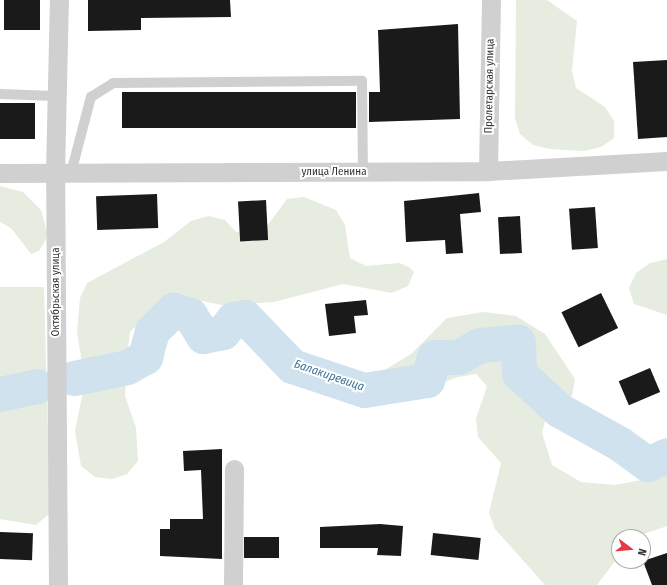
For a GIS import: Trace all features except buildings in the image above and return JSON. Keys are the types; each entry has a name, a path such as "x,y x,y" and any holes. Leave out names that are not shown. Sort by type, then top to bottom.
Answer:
{"street":[{"name":"Октябрьская улица","path":"58,0 55,96 63,173 58,585"},
{"name":"Пролетарская улица","path":"488,171 492,0"},
{"name":"улица Ленина","path":"0,173 488,171 667,161"},
{"path":"233,585 234,469"}],"lane":[{"path":"63,173 91,98 113,83 354,81 362,81 363,172"},
{"path":"0,94 55,96"}],"shaded area":[{"path":"516,0 547,0 577,21 572,71 576,88 605,107 614,121 614,138 601,147 584,151 550,149 533,145 520,134 515,118"},
{"path":"0,186 23,192 41,210 48,236 39,251 31,254 11,228 0,222"},
{"path":"304,197 336,210 345,225 350,258 366,266 399,263 409,267 414,272 408,286 392,293 343,284 274,302 222,305 187,298 154,307 130,332 128,349 125,396 136,428 138,461 127,474 112,479 95,477 81,466 75,431 85,381 77,332 80,298 87,283 164,242 191,221 208,216 225,220 236,232 253,234 267,226 287,199"},
{"path":"667,259 667,315 634,304 629,288 636,273 650,263"},
{"path":"0,287 44,287 50,513 36,525 0,519"},
{"path":"483,312 516,316 545,334 575,379 572,396 555,402 546,417 542,433 552,465 581,482 615,485 667,475 667,526 651,532 651,529 611,529 611,567 597,585 545,585 495,529 489,513 501,463 478,437 476,419 487,386 476,374 458,377 408,396 387,388 383,371 411,354 447,318"}],"waterway":[{"name":"Балакиревица","path":"74,378 127,367 145,357 152,331 173,310 190,315 203,336 223,332 233,319 245,317 292,366 364,390 427,380 434,357 458,357 480,345 518,342 519,373 559,410 620,444 648,464 667,455"},
{"name":"Балакиревица","path":"0,394 37,386"}]}
